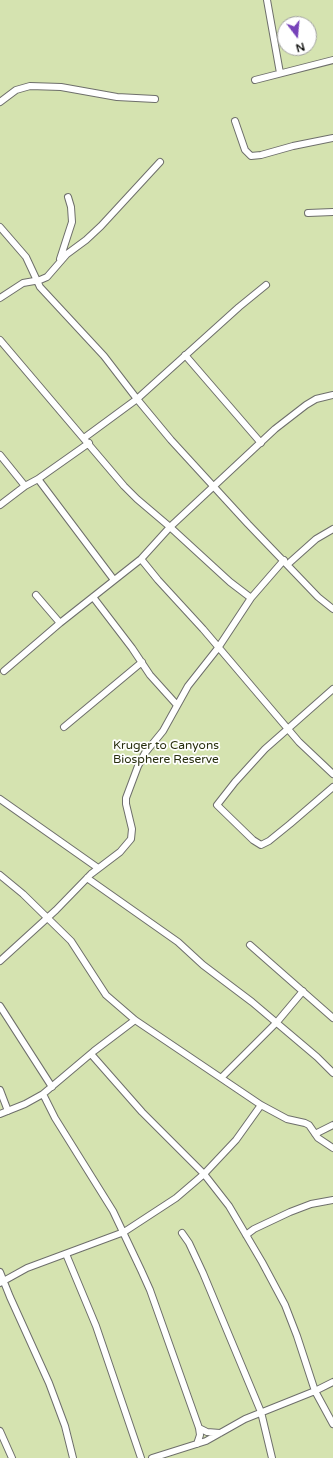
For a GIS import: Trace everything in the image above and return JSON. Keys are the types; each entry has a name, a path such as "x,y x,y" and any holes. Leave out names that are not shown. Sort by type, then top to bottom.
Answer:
{"street":[{"path":"267,0 280,73"},
{"path":"255,80 333,60"},
{"path":"0,102 16,90 30,86 61,87 112,96 154,99"},
{"path":"235,121 245,150 251,156 333,138"},
{"path":"0,298 18,285 28,281 42,280 47,277 66,254 86,240 101,226 160,162"},
{"path":"59,262 72,222 71,207 68,197"},
{"path":"308,213 333,212"},
{"path":"0,227 19,247 26,257 36,281 104,356 137,399 248,524 318,597 333,609"},
{"path":"0,505 38,479 137,399 239,307 266,285"},
{"path":"0,340 137,499 251,598"},
{"path":"185,355 261,443"},
{"path":"4,671 60,623 141,559 170,527 275,429 306,404 323,396 333,395"},
{"path":"0,455 26,486"},
{"path":"38,479 114,580"},
{"path":"0,961 98,868 120,852 130,839 132,828 126,804 127,793 138,766 145,753 163,731 188,686 218,648 251,598 286,562 316,539 333,529"},
{"path":"141,559 158,580 203,628 218,648 306,749 333,774"},
{"path":"36,595 60,623"},
{"path":"93,597 132,648 150,675 177,704"},
{"path":"64,727 142,662"},
{"path":"333,689 252,762 217,805 253,840 261,845 290,824 333,787"},
{"path":"0,799 98,868"},
{"path":"0,875 71,941 106,995 135,1020 261,1105 287,1119 309,1125 315,1134 333,1148"},
{"path":"87,878 178,942 203,965 232,986 276,1022 317,1057 333,1073"},
{"path":"250,945 333,1018"},
{"path":"221,1078 276,1022 303,991"},
{"path":"0,1006 52,1087"},
{"path":"0,1114 25,1104 43,1094 90,1054 135,1020"},
{"path":"90,1054 142,1112 204,1174 228,1206 285,1305 315,1391 333,1424"},
{"path":"0,1090 8,1111"},
{"path":"43,1094 55,1118 97,1184 124,1232 150,1290 199,1428 200,1435 197,1444"},
{"path":"2,1282 22,1270 124,1232 176,1198 204,1174 236,1140 261,1105"},
{"path":"315,1134 333,1126"},
{"path":"246,1235 254,1229 290,1212 311,1204 333,1200"},
{"path":"182,1233 203,1273 261,1412 272,1458"},
{"path":"66,1254 96,1326 141,1458"},
{"path":"0,1272 2,1282 49,1383 65,1426 73,1458"},
{"path":"152,1458 166,1456 213,1438 245,1419 315,1391 333,1382"},
{"path":"199,1428 207,1432 221,1433"},
{"path":"0,1431 12,1458"}],"green space":[{"name":"Kruger to Canyons Biosphere Reserve","path":"0,0 333,0 333,1458 0,1458"}]}
